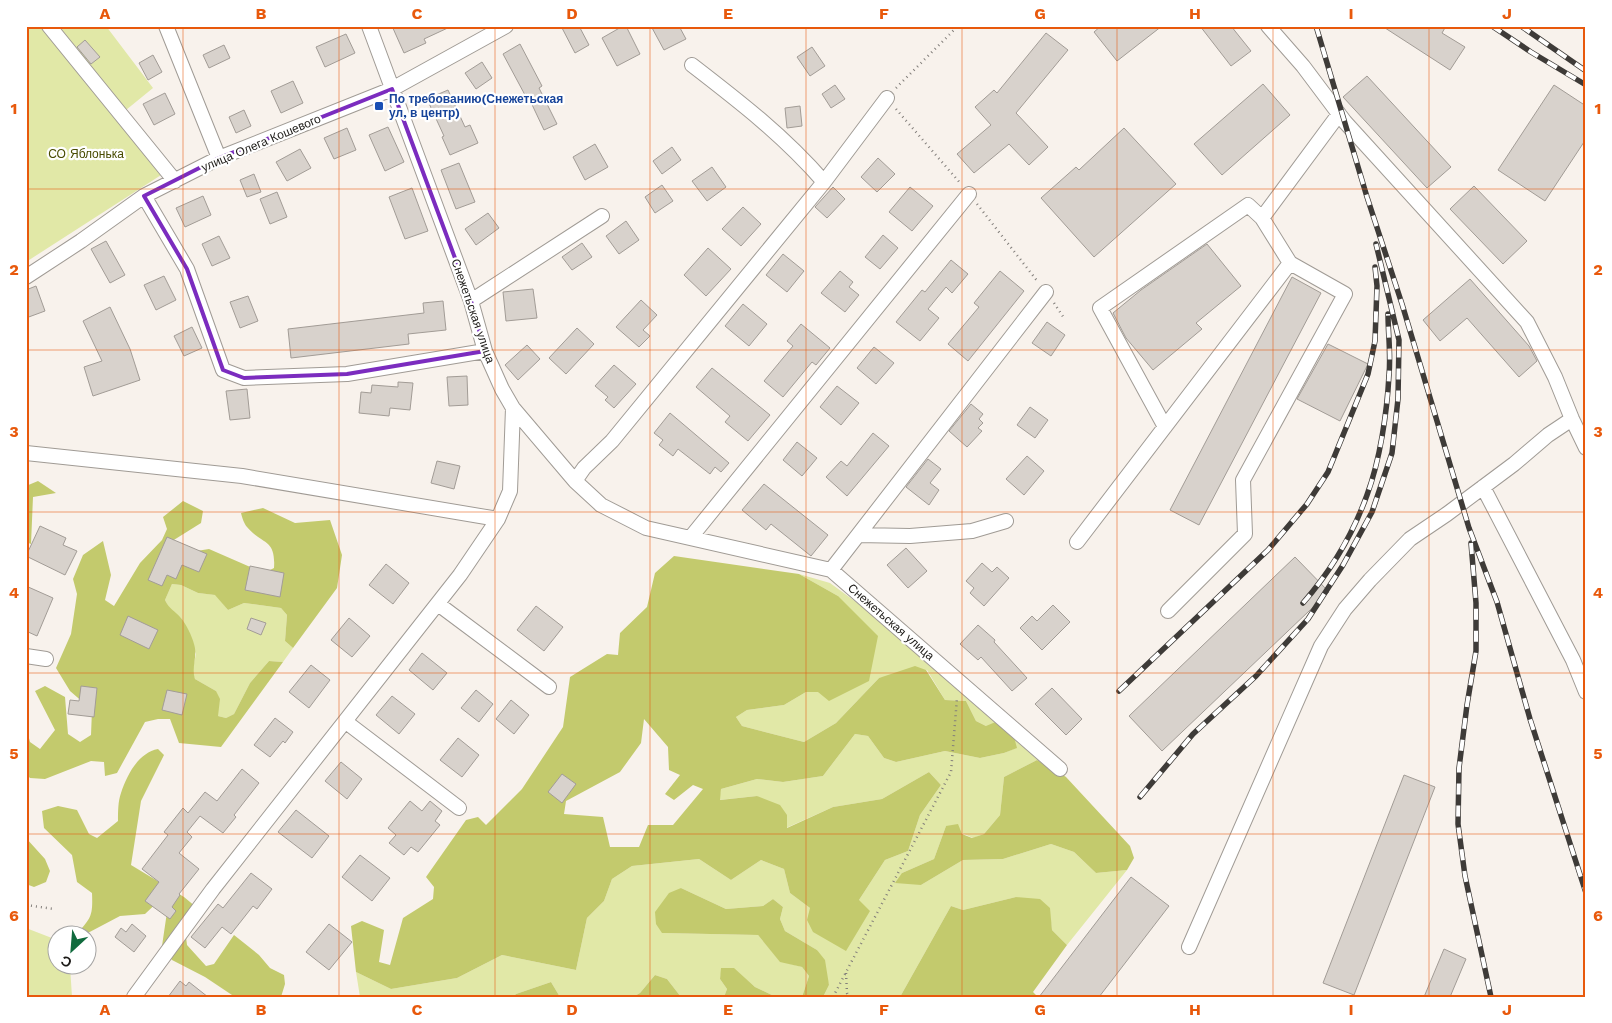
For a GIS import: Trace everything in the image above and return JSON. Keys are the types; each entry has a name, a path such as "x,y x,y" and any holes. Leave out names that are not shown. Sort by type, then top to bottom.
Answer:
{"street":[{"path":"49,26 175,181"},
{"path":"166,26 219,158"},
{"name":"Снежетьская улица","path":"369,26 471,301 485,351 502,389 513,408 575,481 601,505 646,528 831,570 1060,769"},
{"name":"улица Олега Кошевого","path":"26,277 144,196 219,158 392,88 506,26"},
{"path":"1268,26 1303,66 1339,114 1527,322 1555,377 1586,448"},
{"path":"692,65 760,118 801,156 824,182"},
{"path":"575,481 584,468 612,441 824,182 887,98"},
{"path":"1262,218 1339,114"},
{"path":"690,537 969,194"},
{"path":"144,196 187,269 223,370 244,378 347,374 485,351"},
{"path":"1165,426 1100,308 1248,205 1262,218 1290,263 1345,294 1243,480 1246,534 1168,611"},
{"path":"471,301 602,216"},
{"path":"1077,542 1290,263"},
{"path":"831,570 1046,292"},
{"path":"134,997 213,889 438,604 498,519 510,492 513,408"},
{"path":"1189,947 1317,655 1345,609 1410,539 1447,514 1514,464 1548,435 1572,419"},
{"path":"26,453 242,476 498,519"},
{"path":"1483,487 1574,660 1586,692"},
{"path":"858,535 910,536 972,531 1006,521"},
{"path":"438,604 549,687"},
{"path":"26,656 46,660"},
{"path":"346,722 460,808"}],"path":[{"path":"887,98 958,26"},
{"path":"833,997 952,772 959,681"},
{"path":"26,906 54,909"},
{"path":"846,971 847,993 850,997"}],"highlighted area":[{"path":"392,89 471,301 485,351 347,374 244,378 223,370 187,269 144,196 219,158"}],"green space":[{"name":"СО Яблонька","path":"26,26 106,26 153,88 126,110 172,168 26,262"},
{"path":"38,481 56,493 33,497 31,544 26,542 26,486"},
{"path":"183,501 203,511 201,523 169,543 184,553 209,549 264,573 274,568 273,551 267,543 246,526 241,513 263,508 295,523 330,520 342,555 337,588 293,648 285,641 287,615 281,608 244,603 228,610 215,595 198,593 181,585 172,584 165,600 183,621 193,641 195,648 195,679 216,691 220,699 218,716 226,718 234,714 250,683 269,661 283,662 221,747 179,743 170,719 158,719 145,722 117,773 105,776 104,762 91,761 45,779 30,778 26,774 26,727 30,742 40,749 55,730 35,691 45,686 65,697 68,734 80,742 91,735 92,710 70,691 56,668 71,634 77,594 73,579 83,555 103,541 111,575 105,600 114,606 140,563 162,540 167,529 163,517"},
{"path":"674,556 799,574 838,596 878,636 869,681 829,701 818,692 806,692 784,705 747,710 736,717 742,726 804,742 836,723 879,678 915,666 926,670 945,700 966,701 976,721 986,726 998,721 1014,737 1017,748 980,758 945,751 896,762 884,758 868,736 855,734 823,776 783,782 757,779 721,789 720,800 757,796 780,805 787,815 787,828 833,807 882,799 929,772 941,785 920,815 908,851 885,860 859,900 870,911 846,951 813,932 807,920 810,908 790,893 784,869 761,860 731,880 699,859 632,866 612,879 604,901 587,918 576,970 502,955 457,978 391,989 356,972 351,926 362,921 384,930 379,962 390,965 403,918 433,899 434,887 426,877 466,820 478,817 486,825 522,789 563,727 570,677 607,654 618,655 620,633 647,607 655,573","holes":["644,719 668,747 669,770 680,775 665,794 674,800 693,785 703,789 673,825 648,825 639,847 610,847 603,817 564,814 566,801 620,772 641,743"]},
{"path":"799,574 830,583 971,686 1038,746 1066,777 1037,760 1004,777 1000,815 984,834 973,838 946,826 934,859 902,873 921,885 963,860 1003,859 1051,844 1074,852 1096,873 1127,870 1067,945 1052,930 1049,908 1016,897 963,910 951,906 900,997 823,997 829,985 817,950 785,931 780,919 783,907 773,899 763,906 726,909 681,888 662,933 758,935 780,961 802,967 809,976 802,997 776,997 755,987 734,969 722,968 720,979 727,989 724,997 681,997 667,979 655,975 640,993 633,997 560,997 551,982 516,994 513,997 360,997 356,972 391,989 457,978 502,955 576,970 587,918 604,901 612,879 632,866 699,859 731,880 761,860 784,869 790,893 810,908 859,900 885,860 908,851 920,815 941,785 929,772 882,799 833,807 786,828 757,796 719,800 721,789 757,779 783,782 823,776 855,734 868,736 884,758 896,762 945,751 980,758 1004,753 1016,748 976,721 966,701 945,700 927,670 879,678 836,723 804,742 742,726 736,717 747,710 784,705 806,692 818,692 838,596"},
{"path":"172,584 181,585 198,593 216,595 228,610 244,603 281,608 287,615 285,641 293,648 283,662 269,661 250,683 234,714 226,718 218,716 216,691 195,679 192,672 196,654 181,618 169,608 165,600"},
{"path":"158,749 164,755 141,801 131,865 184,897 196,907 185,929 187,945 206,966 214,964 234,935 259,955 270,968 284,975 285,984 281,997 235,997 205,977 172,960 162,946 167,912 164,896 145,914 120,916 98,928 98,926 84,926 90,917 92,893 77,882 72,855 44,828 42,811 58,806 77,810 89,834 97,838 118,821 120,796 126,779 139,760 151,751"},
{"path":"1037,760 1066,777 1130,846 1134,858 1127,870 1096,873 1074,852 1051,844 1003,859 963,860 921,885 895,883 902,873 934,859 946,826 958,824 962,834 972,838 984,834 1000,815 1004,777"},
{"path":"26,838 45,859 50,871 46,882 34,887 26,884"},
{"path":"681,888 726,909 763,906 773,899 783,907 780,919 785,931 817,950 825,960 829,985 823,997 802,997 809,976 802,967 780,962 758,935 662,933 656,924 655,912 669,893"},
{"path":"1016,897 1040,899 1050,908 1052,930 1067,945 1033,992 1038,997 900,997 951,906 963,910"},
{"path":"26,928 48,937 48,976 71,976 72,997 26,997"},
{"path":"721,968 734,968 755,987 776,997 724,997 727,989 720,979"},
{"path":"655,975 667,979 681,997 633,997 640,993"},
{"path":"551,982 560,997 513,997 516,994"}],"building":[{"path":"392,26 452,26 424,39 426,43 404,53"},
{"path":"561,26 579,26 589,45 575,53"},
{"path":"626,26 640,54 617,66 602,38"},
{"path":"651,26 679,26 686,39 664,50"},
{"path":"1101,26 1162,26 1117,61 1094,32"},
{"path":"1200,26 1231,26 1251,51 1231,66"},
{"path":"1382,26 1446,26 1442,33 1465,47 1450,70"},
{"path":"1046,33 1068,50 1016,113 1048,147 1029,165 1009,144 974,173 957,154 991,125 975,107 994,90 997,93"},
{"path":"346,34 355,53 325,67 316,47"},
{"path":"85,40 100,57 91,64 77,47"},
{"path":"520,44 542,86 539,88 557,124 544,130 527,94 525,95 503,54"},
{"path":"224,45 230,58 209,68 203,55"},
{"path":"812,47 825,66 810,76 797,57"},
{"path":"153,55 162,72 148,80 139,63"},
{"path":"482,62 492,78 476,89 465,73"},
{"path":"1367,76 1451,167 1427,188 1343,97"},
{"path":"293,81 303,103 281,113 271,91"},
{"path":"1263,84 1290,115 1222,175 1194,144"},
{"path":"835,85 845,99 831,108 822,94"},
{"path":"1554,85 1586,106 1586,139 1545,201 1498,170"},
{"path":"448,90 465,127 470,125 478,143 450,155 442,137 444,136 427,99"},
{"path":"165,93 175,114 154,125 143,104"},
{"path":"800,106 802,126 787,128 785,108"},
{"path":"244,110 251,126 236,133 229,117"},
{"path":"388,127 404,162 385,171 369,135"},
{"path":"347,128 356,150 334,159 324,138"},
{"path":"1124,128 1176,184 1094,257 1041,198 1076,167 1079,170"},
{"path":"595,144 608,167 585,180 573,157"},
{"path":"672,147 681,160 662,174 653,161"},
{"path":"300,149 311,168 287,181 276,162"},
{"path":"878,158 895,174 877,192 861,177"},
{"path":"459,163 475,202 456,209 441,170"},
{"path":"712,167 726,187 707,201 692,181"},
{"path":"254,174 261,192 247,197 240,180"},
{"path":"662,185 673,201 655,213 645,197"},
{"path":"1474,186 1527,241 1503,264 1450,209"},
{"path":"833,187 845,199 827,218 815,207"},
{"path":"910,187 933,206 912,231 889,212"},
{"path":"412,188 428,231 405,239 389,197"},
{"path":"277,192 287,217 270,224 260,199"},
{"path":"203,196 211,215 185,227 176,208"},
{"path":"743,207 761,224 741,246 722,229"},
{"path":"488,213 499,228 476,245 465,229"},
{"path":"626,221 639,240 619,254 606,236"},
{"path":"883,235 898,248 880,269 865,257"},
{"path":"219,236 230,258 212,266 202,244"},
{"path":"106,241 125,275 110,283 91,249"},
{"path":"582,243 592,257 572,270 562,257"},
{"path":"1207,244 1241,286 1196,323 1202,329 1153,370 1126,338 1113,313 1141,290"},
{"path":"708,248 731,269 706,296 684,275"},
{"path":"783,254 804,271 787,292 766,275"},
{"path":"951,260 968,274 952,293 946,287 928,309 939,318 920,341 896,322 922,290 925,292"},
{"path":"840,271 853,282 849,287 859,295 845,312 821,293"},
{"path":"1000,271 1024,291 968,361 948,344 979,307 974,303"},
{"path":"164,276 176,300 156,310 144,285"},
{"path":"1292,277 1321,293 1199,525 1170,510"},
{"path":"1470,279 1529,346 1537,361 1519,377 1467,318 1440,341 1423,320"},
{"path":"36,286 45,311 26,318 26,290"},
{"path":"533,289 537,318 506,321 503,292"},
{"path":"248,296 258,321 240,328 230,302"},
{"path":"641,300 657,315 643,330 650,336 639,347 616,327"},
{"path":"443,301 446,330 408,334 409,344 291,358 288,329 424,313 423,303"},
{"path":"743,304 767,324 749,346 725,326"},
{"path":"110,307 130,349 140,380 93,396 84,367 102,361 83,321"},
{"path":"1047,322 1065,335 1051,356 1032,343"},
{"path":"801,324 830,348 816,365 812,362 783,397 764,381 793,346 787,341"},
{"path":"192,327 202,348 184,356 174,336"},
{"path":"577,328 594,344 566,374 549,358"},
{"path":"1328,344 1368,364 1340,421 1297,399"},
{"path":"527,345 540,359 518,380 505,365"},
{"path":"874,347 894,363 876,384 857,368"},
{"path":"614,365 636,384 614,408 605,400 608,397 595,386"},
{"path":"712,368 770,415 748,441 725,422 730,416 696,387"},
{"path":"467,376 468,405 449,406 447,377"},
{"path":"398,382 413,383 410,410 390,408 389,416 359,413 361,392 371,393 372,385 398,387"},
{"path":"837,386 859,403 841,425 820,407"},
{"path":"247,389 250,418 230,420 226,391"},
{"path":"971,404 983,414 979,419 983,423 978,428 982,431 967,447 949,431"},
{"path":"1030,407 1048,420 1035,438 1017,425"},
{"path":"670,413 729,463 721,472 715,467 710,474 678,449 673,456 659,445 663,440 654,433"},
{"path":"873,433 889,446 847,496 826,477 841,461 847,466"},
{"path":"797,442 817,458 802,476 783,460"},
{"path":"1027,456 1044,471 1024,495 1006,479"},
{"path":"928,459 941,469 930,483 939,490 929,505 906,487"},
{"path":"437,461 460,466 454,489 431,483"},
{"path":"764,484 828,535 811,556 771,524 766,530 742,510"},
{"path":"40,526 66,538 63,545 77,551 65,575 26,556"},
{"path":"167,537 207,554 199,572 182,565 176,579 167,575 162,586 148,580"},
{"path":"906,548 927,571 908,588 887,565"},
{"path":"1295,557 1329,592 1162,751 1129,716"},
{"path":"982,563 992,572 997,567 1009,578 984,606 970,593 974,588 966,581"},
{"path":"386,564 409,583 393,604 369,585"},
{"path":"250,566 284,573 280,597 245,590"},
{"path":"26,586 53,598 37,636 26,631"},
{"path":"1053,605 1070,622 1042,650 1020,628 1032,616 1037,621"},
{"path":"536,606 563,627 544,651 517,630"},
{"path":"128,616 158,630 149,649 120,635"},
{"path":"251,618 266,623 261,635 247,629"},
{"path":"349,618 370,636 352,657 331,640"},
{"path":"978,625 995,640 994,642 1027,678 1012,691 981,657 978,660 960,644"},
{"path":"422,653 447,673 433,690 409,670"},
{"path":"311,665 330,680 309,708 289,692"},
{"path":"81,686 97,688 94,717 68,714 70,700 79,701"},
{"path":"1052,688 1082,719 1066,735 1035,704"},
{"path":"167,690 187,694 182,715 162,710"},
{"path":"476,690 493,704 479,722 461,708"},
{"path":"392,696 415,714 399,734 376,715"},
{"path":"511,700 529,715 514,734 496,719"},
{"path":"275,718 293,732 285,743 283,741 270,757 254,745"},
{"path":"458,738 479,755 462,777 440,760"},
{"path":"341,762 362,779 347,799 325,781"},
{"path":"242,769 259,783 234,815 236,817 223,833 200,816 187,832 192,837 179,853 199,869 179,894 172,907 176,911 170,919 145,901 159,882 142,869 168,835 164,832 183,808 188,813 205,792 217,801"},
{"path":"562,774 576,784 562,803 548,792"},
{"path":"1404,775 1435,787 1354,995 1323,983"},
{"path":"410,801 422,811 430,801 442,811 435,821 440,825 418,852 411,847 404,855 389,843 396,835 388,828"},
{"path":"296,810 329,836 312,858 278,832"},
{"path":"360,855 390,878 372,901 342,877"},
{"path":"251,873 272,889 257,909 253,906 231,934 222,927 205,948 191,937 218,904 223,908"},
{"path":"1131,877 1169,906 1099,997 1039,997"},
{"path":"132,924 146,936 134,952 115,937 121,928 126,932"},
{"path":"329,924 352,942 329,970 306,952"},
{"path":"1444,949 1466,959 1450,997 1424,997"},
{"path":"180,981 186,986 189,982 208,997 168,997"}],"railway":[{"path":"1316,26 1469,528 1497,602 1530,719 1586,893"},
{"path":"1492,26 1586,85"},
{"path":"1521,26 1586,71"},
{"path":"1140,797 1193,734 1256,676 1308,619 1343,565 1372,512 1392,453 1398,399 1399,340 1376,244"},
{"path":"1119,691 1268,550 1307,504 1328,472 1368,374 1375,341 1377,286 1375,267"},
{"path":"1303,603 1322,579 1348,538 1372,481 1387,405 1390,360 1388,314"},
{"path":"1471,543 1476,603 1476,651 1459,768 1458,824 1465,876 1491,997"}],"place":[{"name":"По требованию(Снежетьская ул, в центр)","path":"379,106"}]}
